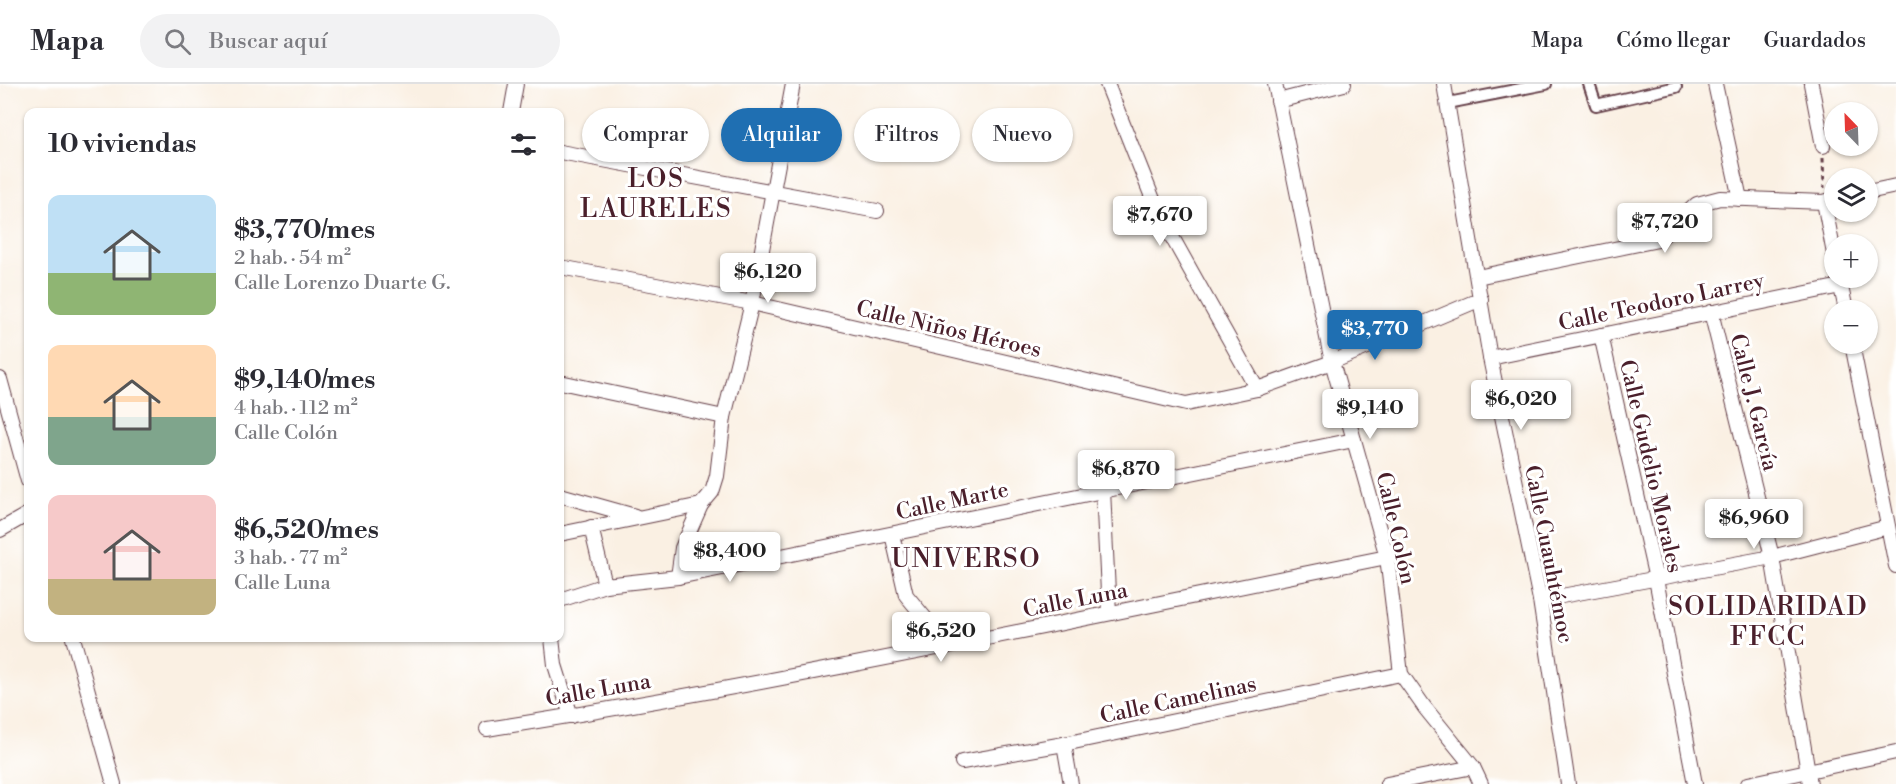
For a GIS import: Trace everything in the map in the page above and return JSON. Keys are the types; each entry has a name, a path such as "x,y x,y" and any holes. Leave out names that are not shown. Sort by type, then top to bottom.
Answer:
{"street":[{"path":"512,108 516,84"},
{"path":"678,577 682,548 701,505 712,492 717,476 723,417 752,303 775,191 793,84"},
{"path":"1107,84 1158,212 1257,389"},
{"name":"Calle Colón","path":"1275,84 1332,362 1388,557 1401,674 1425,708 1473,767 1481,784"},
{"path":"1278,101 1344,84"},
{"name":"Calle Cuauhtémoc","path":"1444,84 1490,358 1539,600 1568,784"},
{"path":"1448,103 1546,84"},
{"path":"1589,84 1596,105 1676,87"},
{"path":"1716,84 1740,199"},
{"path":"1811,84 1823,146"},
{"path":"564,153 877,211"},
{"path":"1878,190 1896,186"},
{"path":"1477,277 1658,240 1697,204 1720,198 1824,200"},
{"name":"Calle Niños Héroes","path":"564,268 752,303 1186,404 1257,389 1332,362 1481,299"},
{"name":"Calle Teodoro Larrey","path":"1490,358 1712,312 1824,286"},
{"name":"Calle J. García","path":"1712,312 1772,556 1809,778"},
{"name":"Calle Gudelio Morales","path":"1600,335 1656,579 1695,784"},
{"path":"1854,354 1889,497 1888,527 1896,566"},
{"path":"0,379 24,466"},
{"path":"564,383 723,417"},
{"name":"Calle Marte","path":"564,599 605,585 678,577 1354,440"},
{"path":"1103,490 1109,613"},
{"path":"564,496 638,517"},
{"path":"564,533 701,505"},
{"path":"0,530 24,516"},
{"path":"591,527 605,585"},
{"path":"1539,600 1772,556 1888,527"},
{"path":"892,534 906,595 948,646"},
{"name":"Calle Luna","path":"487,729 571,716 948,646 1388,557"},
{"path":"74,642 114,784"},
{"path":"552,642 555,665 571,716"},
{"name":"Calle Camelinas","path":"962,762 1064,744 1401,674"},
{"path":"1064,744 1071,784"},
{"path":"1748,784 1809,778 1896,752"},
{"path":"1387,784 1473,767"}],"path":[{"path":"1823,146 1825,168"}],"district":[{"name":"LOS LAURELES","path":"656,193"},
{"name":"UNIVERSO","path":"966,558"},
{"name":"SOLIDARIDAD FFCC","path":"1768,621"}]}
